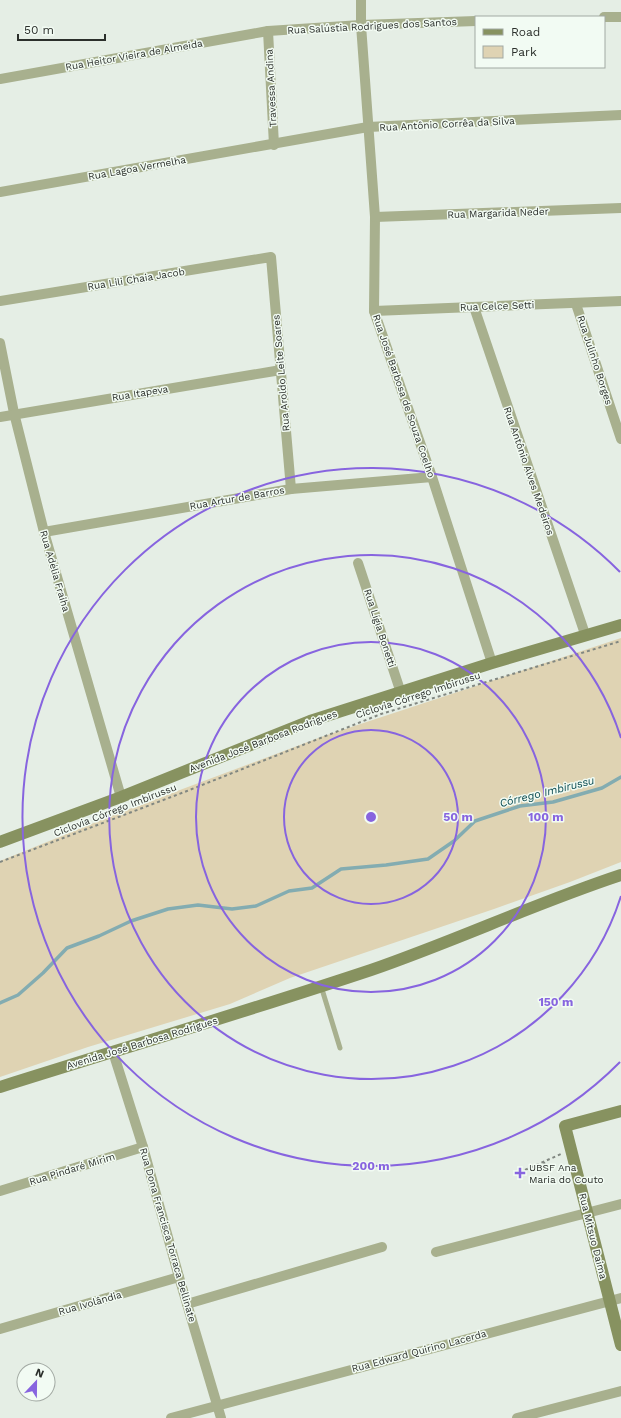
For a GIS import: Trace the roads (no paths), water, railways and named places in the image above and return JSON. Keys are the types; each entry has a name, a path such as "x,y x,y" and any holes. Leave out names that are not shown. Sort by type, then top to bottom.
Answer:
{"main road":[{"name":"Avenida José Barbosa Rodrigues","path":"0,842 121,797 310,721 585,634 621,625"},
{"name":"Avenida José Barbosa Rodrigues","path":"0,1087 372,969 508,918 584,887 621,875"},
{"name":"Rua Mitsuo Daima","path":"621,1111 565,1126 587,1213 615,1299 621,1345"}],"street":[{"name":"Rua José Barbosa de Souza Coelho","path":"362,0 361,25 375,217 374,311 432,477 492,663"},
{"path":"605,17 621,16"},
{"name":"Rua Salústia Rodrigues dos Santos","path":"268,32 361,25 475,21"},
{"name":"Rua Heitor Vieira de Almeida","path":"0,79 268,32"},
{"name":"Travessa Andina","path":"268,32 274,145"},
{"name":"Rua Antônio Corrêa da Silva","path":"274,145 368,128 621,115"},
{"name":"Rua Lagoa Vermelha","path":"0,192 274,145"},
{"name":"Rua Margarida Neder","path":"375,217 621,208"},
{"name":"Rua Lili Chaia Jacob","path":"0,301 271,257"},
{"name":"Rua Aroldo Leite Soares","path":"271,257 291,489"},
{"name":"Rua Celce Setti","path":"374,311 621,301"},
{"name":"Rua Julinho Borges","path":"576,304 621,439"},
{"name":"Rua Antônio Alves Medeiros","path":"474,307 585,634"},
{"name":"Rua Adélia Fraiha","path":"0,343 14,413 44,532 121,797"},
{"name":"Rua Itapeva","path":"0,416 281,370"},
{"name":"Rua Artur de Barros","path":"44,532 291,489 432,477"},
{"name":"Rua Lígia Bonetti","path":"358,564 401,693"},
{"name":"Rua Dona Francisca Torraca Bellinate","path":"113,1052 143,1147 179,1277 222,1418"},
{"name":"Rua Pindaré Mirim","path":"0,1191 143,1147"},
{"path":"436,1252 621,1204"},
{"path":"187,1304 382,1246"},
{"name":"Rua Ivolândia","path":"0,1329 179,1277"},
{"name":"Rua Edward Quirino Lacerda","path":"171,1418 615,1299"},
{"path":"517,1418 621,1391"}],"lane":[{"path":"321,986 340,1048"}],"waterway":[{"name":"Córrego Imbirussu","path":"0,1003 18,995 43,973 67,948 99,936 131,921 168,909 198,905 232,909 256,906 289,891 312,888 341,869 428,859 454,841 475,821 520,806 553,802 602,788 621,777"}],"place":[{"name":"UBSF Ana Maria do Couto","path":"520,1173"}]}
